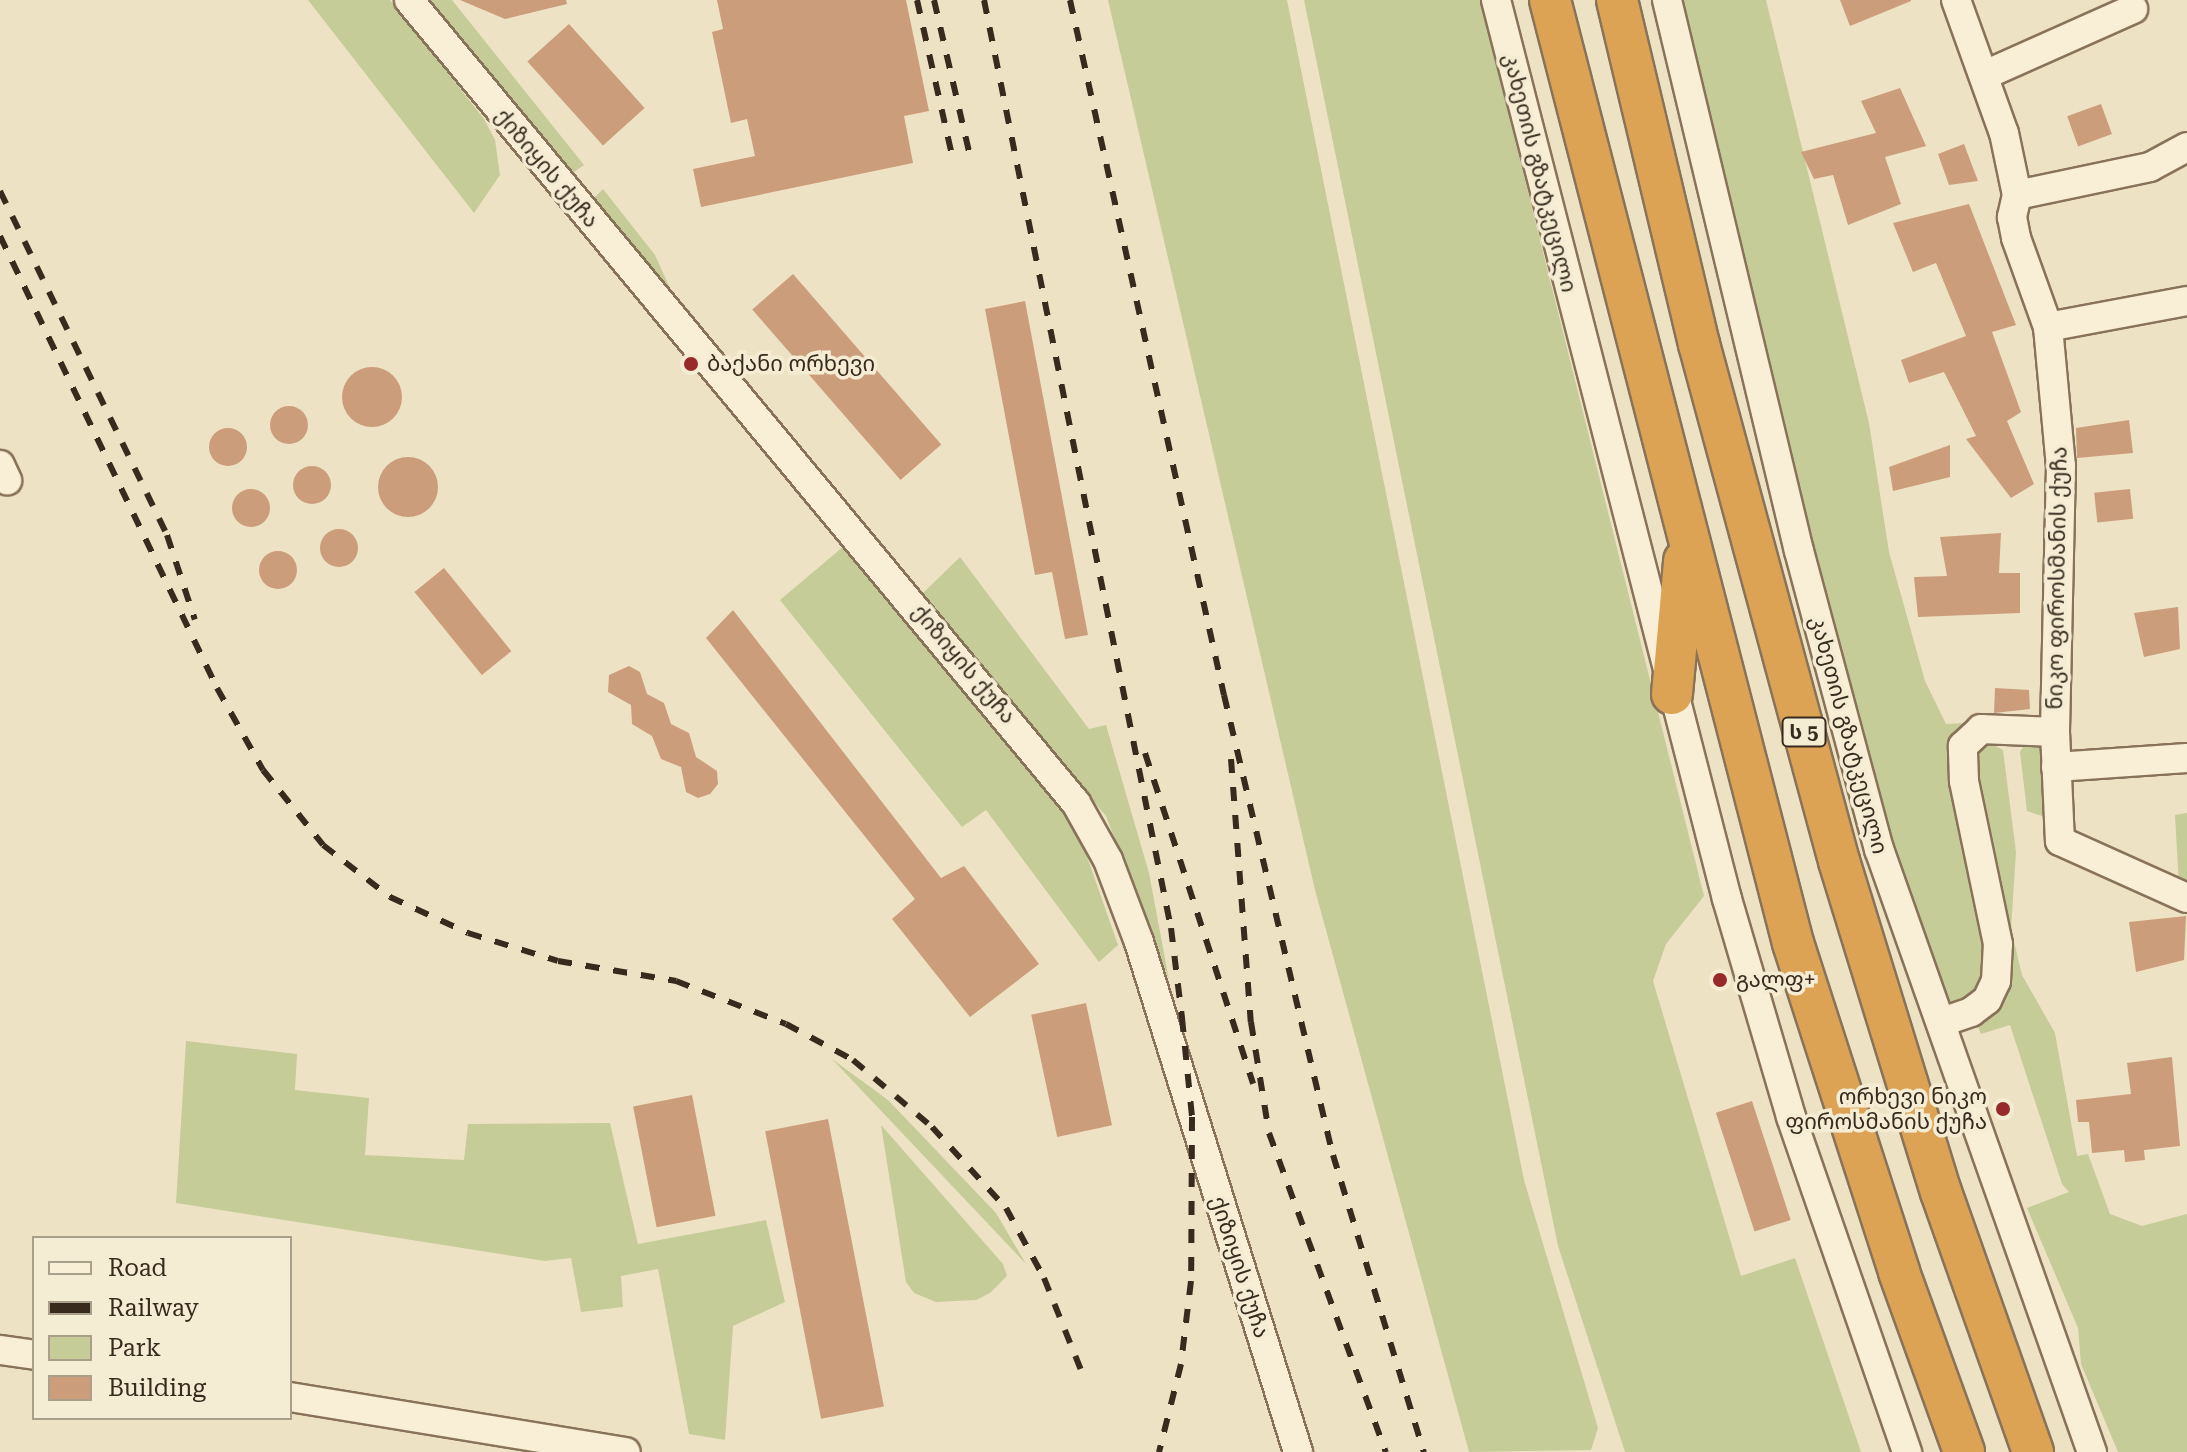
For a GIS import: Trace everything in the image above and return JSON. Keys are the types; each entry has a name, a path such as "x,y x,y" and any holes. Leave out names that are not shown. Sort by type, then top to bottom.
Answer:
{"highway":[{"path":"1550,0 1793,943 1899,1272 1964,1452"},
{"name":"კახეთის გზატკეცილი","path":"1617,0 1699,344 1839,861 1941,1192 2033,1452"},
{"path":"1672,694 1686,537"},
{"path":"1899,1272 1938,1452"}],"street":[{"name":"ქიზიყის ქუჩა","path":"409,0 1076,803 1108,860 1139,942 1298,1452"},
{"name":"კახეთის გზატკეცილი","path":"1496,0 1672,694 1791,1117 1907,1452"},
{"name":"კახეთის გზატკეცილი","path":"1667,0 1827,655 1879,849 1942,1022 2013,1238 2092,1452"},
{"name":"ნიკო ფიროსმანის ქუჩა","path":"1956,0 1987,74 2017,195 2012,217 2016,238 2048,327 2061,466 2055,732 2060,841 2187,898"},
{"path":"1987,74 2133,9"},
{"path":"2017,195 2150,167 2187,147"},
{"path":"2048,327 2187,301"},
{"path":"1942,1022 1979,1007 1996,981 1997,969 1998,944 1964,781 1963,746 1981,729 2055,732"},
{"path":"2056,767 2187,758"},
{"path":"0,1350 32,1355"},
{"path":"292,1397 626,1452"}],"green space":[{"path":"308,0 390,0 484,119 495,140 500,175 474,213"},
{"path":"425,0 452,0 584,165 568,176"},
{"path":"1108,0 1287,0 1524,1180 1598,1428 1591,1450 1469,1452 1315,890"},
{"path":"1304,0 1480,0 1704,896 1666,944 1653,981 1741,1276 1795,1258 1861,1452 1625,1452 1558,1246"},
{"path":"1679,0 1766,0 1869,423 1889,552 1925,681 1946,724 1966,723 1955,739 1984,918 1981,977 1975,998 1943,1012 1810,553"},
{"path":"603,189 655,255 678,306 591,201"},
{"path":"844,546 1062,807 1084,848 1118,945 1099,962 986,810 962,827 780,600"},
{"path":"960,557 1089,729 1106,725 1149,873 1169,980 1106,816 921,595"},
{"path":"1986,741 2003,750 2016,852 2011,929 2022,975 2055,1033 2077,1156 2088,1154 2110,1214 2142,1226 2187,1214 2187,1452 2118,1452 2081,1364 2078,1328 2027,1208 2069,1192 2062,1184 2010,1025 1981,1034 1976,1022 1990,1008 1972,753"},
{"path":"2025,744 2037,745 2042,751 2046,811 2042,816 2027,811 2020,752"},
{"path":"2187,813 2187,891 2179,887 2175,815"},
{"path":"186,1041 297,1054 295,1090 369,1098 365,1155 464,1160 468,1124 610,1123 638,1244 766,1220 785,1302 733,1326 725,1440 689,1434 658,1269 621,1276 623,1307 581,1312 571,1258 545,1261 176,1203"},
{"path":"832,1059 888,1100 996,1213 1026,1264"},
{"path":"881,1125 1003,1264 1007,1276 990,1293 976,1300 936,1302 914,1293 906,1282"}],"building":[{"path":"460,0 566,0 567,4 505,19"},
{"path":"717,0 906,0 929,111 904,116 913,163 701,207 693,169 755,156 747,119 731,123 712,32 723,29"},
{"path":"1840,0 1911,0 1911,1 1850,26"},
{"path":"569,24 645,108 603,145 527,61"},
{"path":"1900,88 1926,146 1885,157 1901,204 1848,225 1833,175 1814,179 1801,152 1876,133 1861,101"},
{"path":"2101,104 2112,134 2078,146 2067,116"},
{"path":"1964,144 1978,181 1949,185 1938,154"},
{"path":"1969,204 2016,325 1992,332 2021,412 2007,421 2034,484 2011,498 1966,439 1976,436 1944,372 1909,383 1901,360 1966,336 1936,263 1913,272 1893,223"},
{"path":"793,274 941,445 901,480 752,309"},
{"path":"1025,301 1088,635 1065,639 1052,572 1035,575 985,309"},
{"path":"372,367 393,376 402,397 393,418 372,427 351,418 342,397 351,376"},
{"path":"289,406 302,412 308,425 302,438 289,444 276,438 270,425 276,412"},
{"path":"2129,420 2133,453 2077,458 2076,428"},
{"path":"228,428 242,433 247,447 242,461 228,466 214,461 209,447 214,433"},
{"path":"1950,445 1950,477 1893,491 1889,467"},
{"path":"408,457 429,466 438,487 429,508 408,517 387,508 378,487 387,466"},
{"path":"312,466 326,471 331,485 326,499 312,504 298,499 293,485 298,471"},
{"path":"251,489 265,494 270,508 265,522 251,527 237,522 232,508 237,494"},
{"path":"2130,489 2133,519 2097,523 2094,493"},
{"path":"339,529 353,534 358,548 353,562 339,567 325,562 320,548 325,534"},
{"path":"2001,533 1999,573 2020,573 2020,613 1918,617 1914,577 1947,576 1940,537"},
{"path":"278,551 291,557 297,570 291,583 278,589 265,583 259,570 265,557"},
{"path":"444,568 511,651 482,675 414,592"},
{"path":"2178,607 2180,649 2144,657 2134,613"},
{"path":"733,610 941,878 964,866 1039,964 970,1017 892,919 915,899 706,638"},
{"path":"629,666 640,672 647,694 664,703 671,724 689,733 696,757 717,771 718,784 710,794 698,798 686,792 681,767 661,759 652,736 632,724 631,705 608,692 609,675"},
{"path":"1995,688 2029,690 2030,709 1994,713"},
{"path":"2186,916 2184,960 2136,972 2129,922"},
{"path":"1086,1003 1112,1125 1057,1137 1031,1015"},
{"path":"2172,1057 2180,1146 2144,1150 2145,1160 2125,1162 2124,1150 2092,1153 2089,1122 2078,1122 2076,1100 2131,1094 2127,1063"},
{"path":"692,1095 715,1216 657,1227 633,1106"},
{"path":"1752,1101 1791,1220 1754,1232 1716,1113"},
{"path":"828,1119 884,1407 821,1419 765,1131"}],"railway":[{"path":"917,0 952,155"},
{"path":"934,0 969,152"},
{"path":"984,0 1171,928 1182,1018 1192,1117 1191,1281 1181,1364 1159,1452"},
{"path":"1070,0 1224,695 1333,1155 1424,1452"},
{"path":"0,191 167,535 195,620"},
{"path":"0,236 217,688 263,770 323,845 390,897 468,933 558,961 676,981 786,1024 853,1060 932,1127 1006,1208 1044,1278 1081,1370"},
{"path":"1145,753 1253,1084"},
{"path":"1231,759 1251,1022 1269,1133 1386,1452"}],"place":[{"name":"ბაქანი ორხევი","path":"691,364"},
{"name":"გალფ+","path":"1720,980"},
{"name":"ორხევი ნიკო ფიროსმანის ქუჩა","path":"2003,1109"}]}
